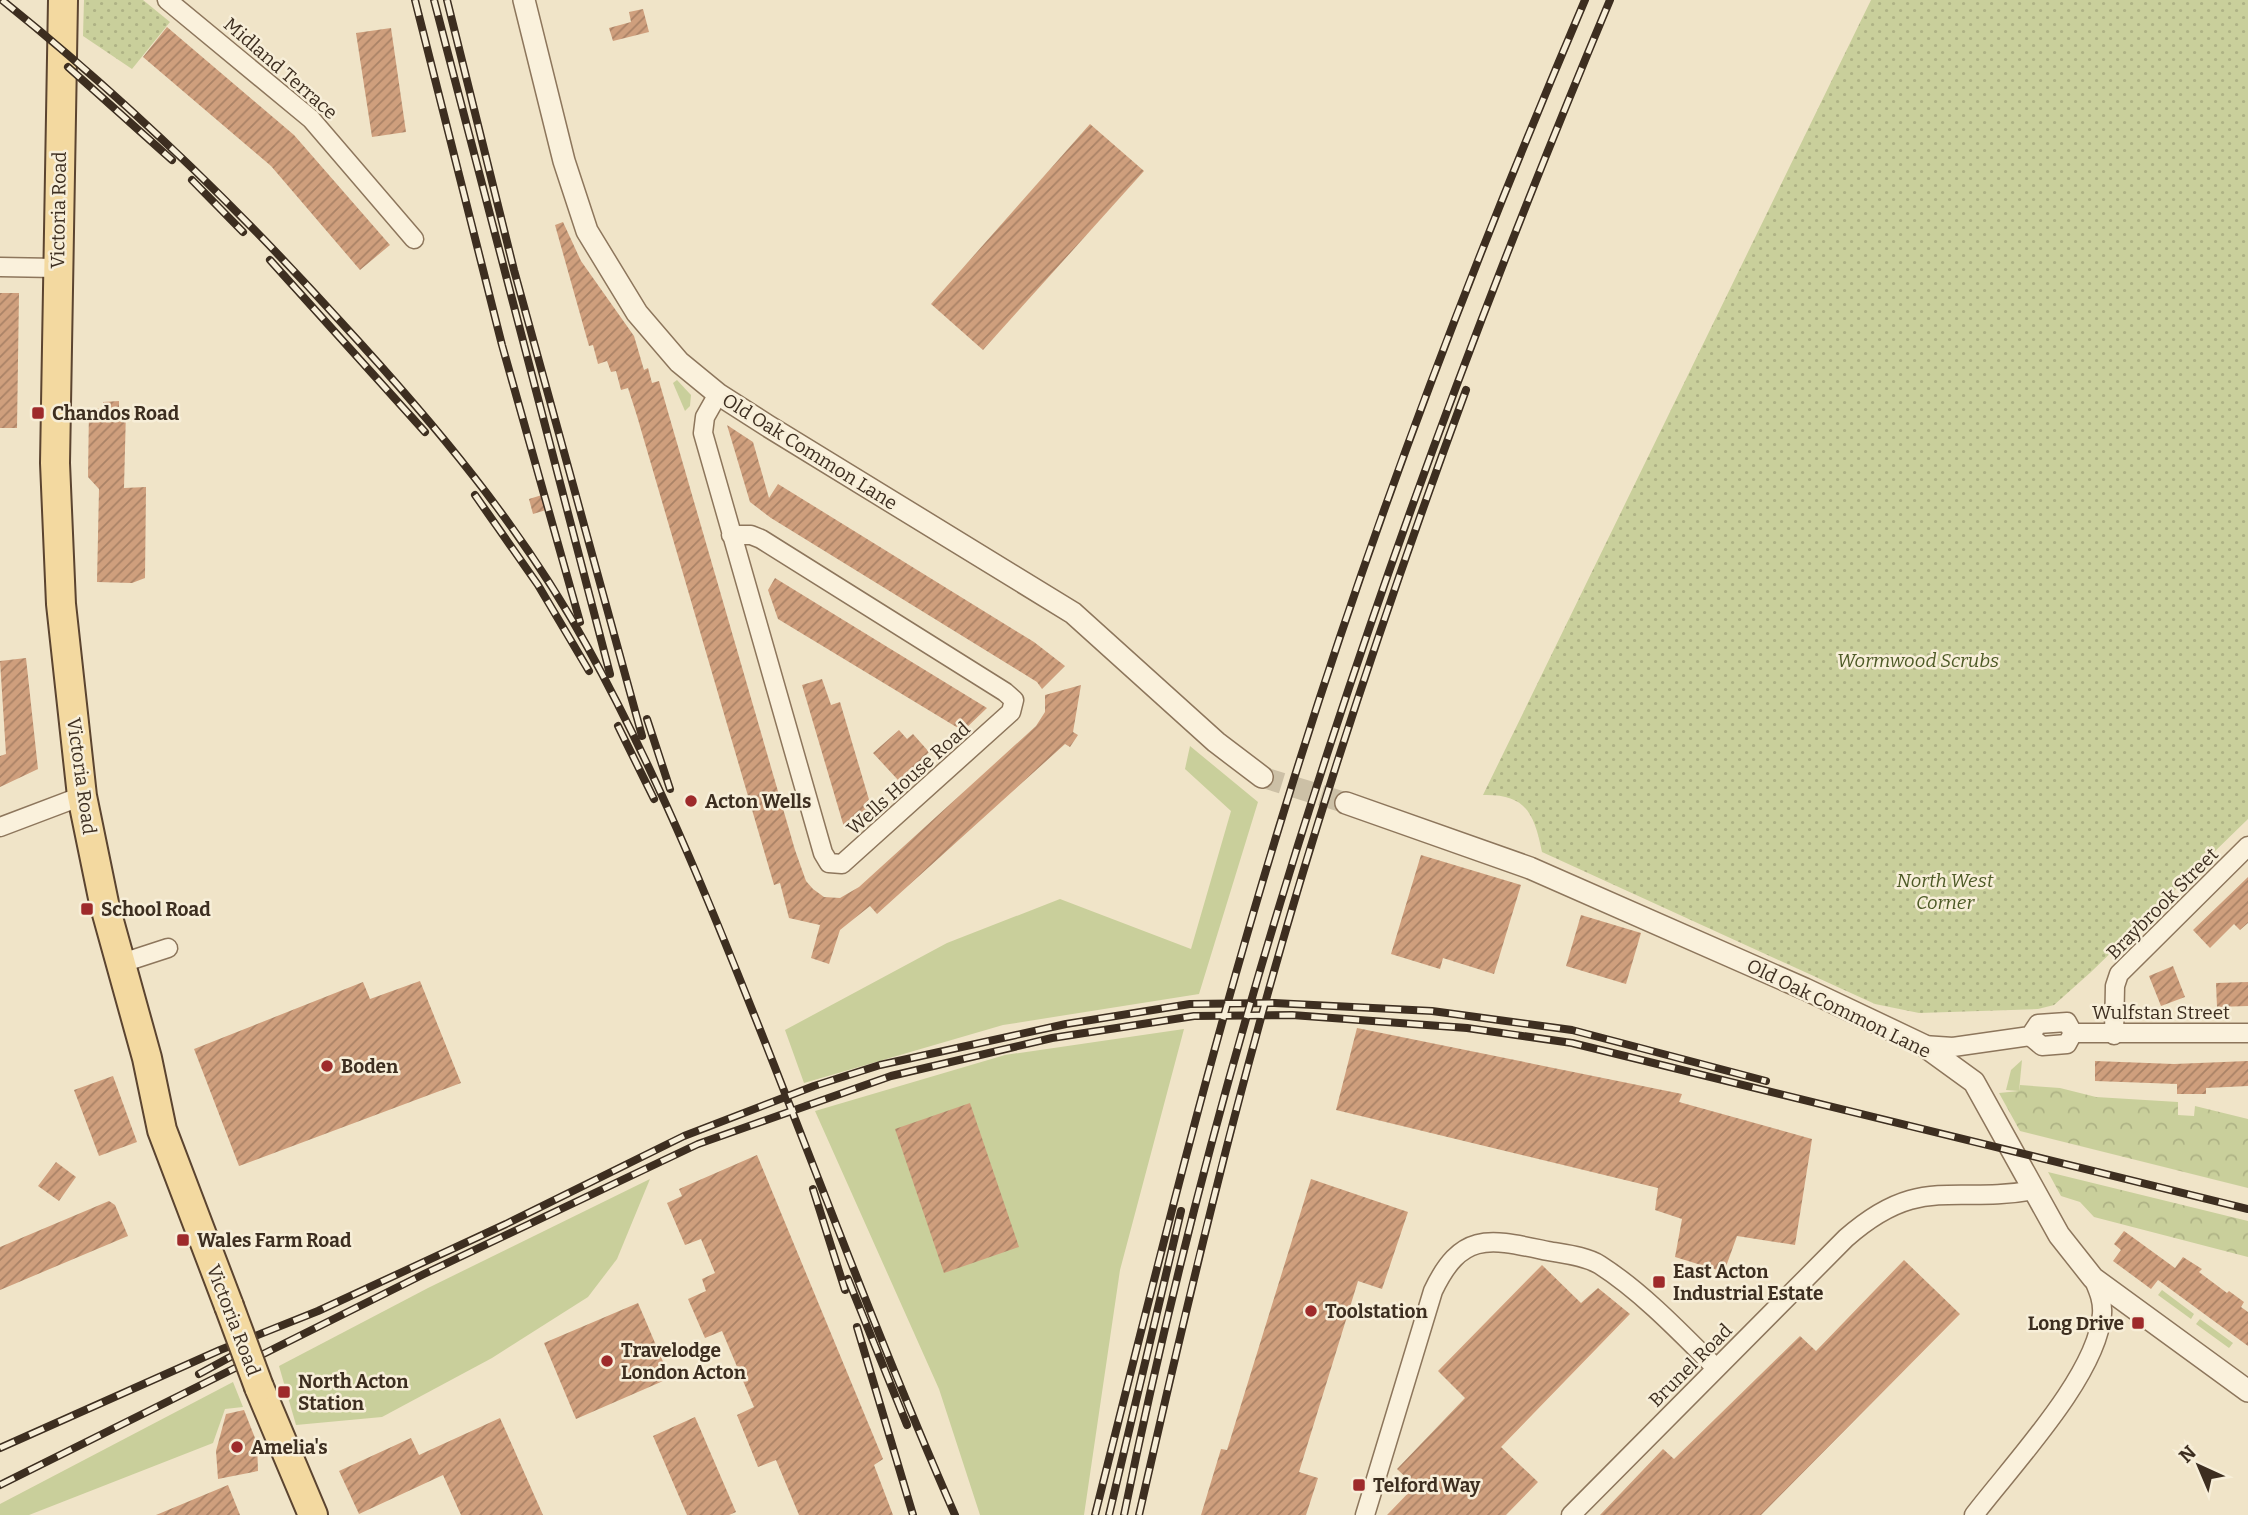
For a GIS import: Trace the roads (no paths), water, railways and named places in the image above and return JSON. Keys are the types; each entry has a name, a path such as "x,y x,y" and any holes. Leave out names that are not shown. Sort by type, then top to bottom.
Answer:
{"main road":[{"name":"Victoria Road","path":"63,0 56,268 55,463 57,541 82,796 120,964 147,1058 162,1130 262,1394 313,1515"}],"street":[{"name":"Midland Terrace","path":"167,0 311,118 414,239"},
{"name":"Old Oak Common Lane","path":"524,0 564,161 587,231 607,268 649,327 679,362 718,394 1073,613 1216,742 1262,777"},
{"path":"0,267 56,268"},
{"name":"Wells House Road","path":"718,394 702,424 732,535 823,853 829,863 842,864 1011,712 1014,701 1005,692 761,540 751,535 732,535"},
{"path":"0,827 82,796"},
{"name":"Old Oak Common Lane","path":"1346,803 1470,845 1569,884 1923,1045 1974,1082 2067,1247 2093,1278 2248,1391"},
{"name":"Braybrook Street","path":"2113,1035 2115,986 2119,974 2248,846"},
{"path":"120,964 168,948"},
{"name":"Wulfstan Street","path":"1923,1045 1952,1047 2029,1035 2042,1046 2067,1044 2073,1033 2248,1033"},
{"name":"Brunel Road","path":"1571,1515 1846,1238 1879,1212 1903,1200 1938,1194 2034,1190"},
{"path":"1364,1515 1433,1291 1444,1267 1460,1251 1478,1243 1519,1245 1597,1263 1616,1276 1716,1368"},
{"path":"1974,1515 2076,1383 2093,1347 2102,1315 2101,1298 2093,1278"}],"tunnel":[{"path":"1262,777 1346,803"}],"railway":[{"path":"2,0 135,114 219,194 300,278 442,437 505,518 562,603 615,699 688,853 955,1515"},
{"path":"415,0 502,345 580,622"},
{"path":"434,0 610,674"},
{"path":"447,0 514,270 642,736"},
{"path":"1095,1515 1208,1073 1316,708 1386,503 1462,301 1585,0"},
{"path":"1124,1515 1167,1320 1216,1127 1270,936 1330,746 1394,557 1462,370 1610,0"},
{"path":"68,67 172,160"},
{"path":"192,180 243,232"},
{"path":"270,260 425,432"},
{"path":"1139,1515 1209,1217 1278,958 1353,713 1466,390"},
{"path":"475,495 538,585 589,671"},
{"path":"647,719 670,789"},
{"path":"618,726 654,799"},
{"path":"0,1448 220,1350 318,1311 506,1224 684,1136 814,1086 880,1065 1066,1024 1190,1004 1274,1003 1432,1011 1572,1030 1766,1081"},
{"path":"0,1485 424,1274 698,1144 891,1076 1052,1038 1194,1016 1292,1015 1467,1028 1572,1043 2248,1209"},
{"path":"813,1189 845,1290"},
{"path":"1109,1515 1181,1211"},
{"path":"848,1279 907,1425"},
{"path":"857,1327 913,1515"},
{"path":"199,1374 245,1349"}],"place":[{"name":"Chandos Road","path":"38,413"},
{"name":"Acton Wells","path":"691,801"},
{"name":"School Road","path":"87,909"},
{"name":"Boden","path":"327,1066"},
{"name":"Wales Farm Road","path":"183,1240"},
{"name":"East Acton Industrial Estate","path":"1659,1282"},
{"name":"Toolstation","path":"1311,1311"},
{"name":"Long Drive","path":"2138,1323"},
{"name":"Travelodge London Acton","path":"607,1361"},
{"name":"North Acton Station","path":"284,1392"},
{"name":"Amelia's","path":"237,1447"},
{"name":"Telford Way","path":"1359,1485"}],"park label":[{"name":"Wormwood Scrubs","path":"1918,660"},
{"name":"North West Corner","path":"1945,891"}]}
